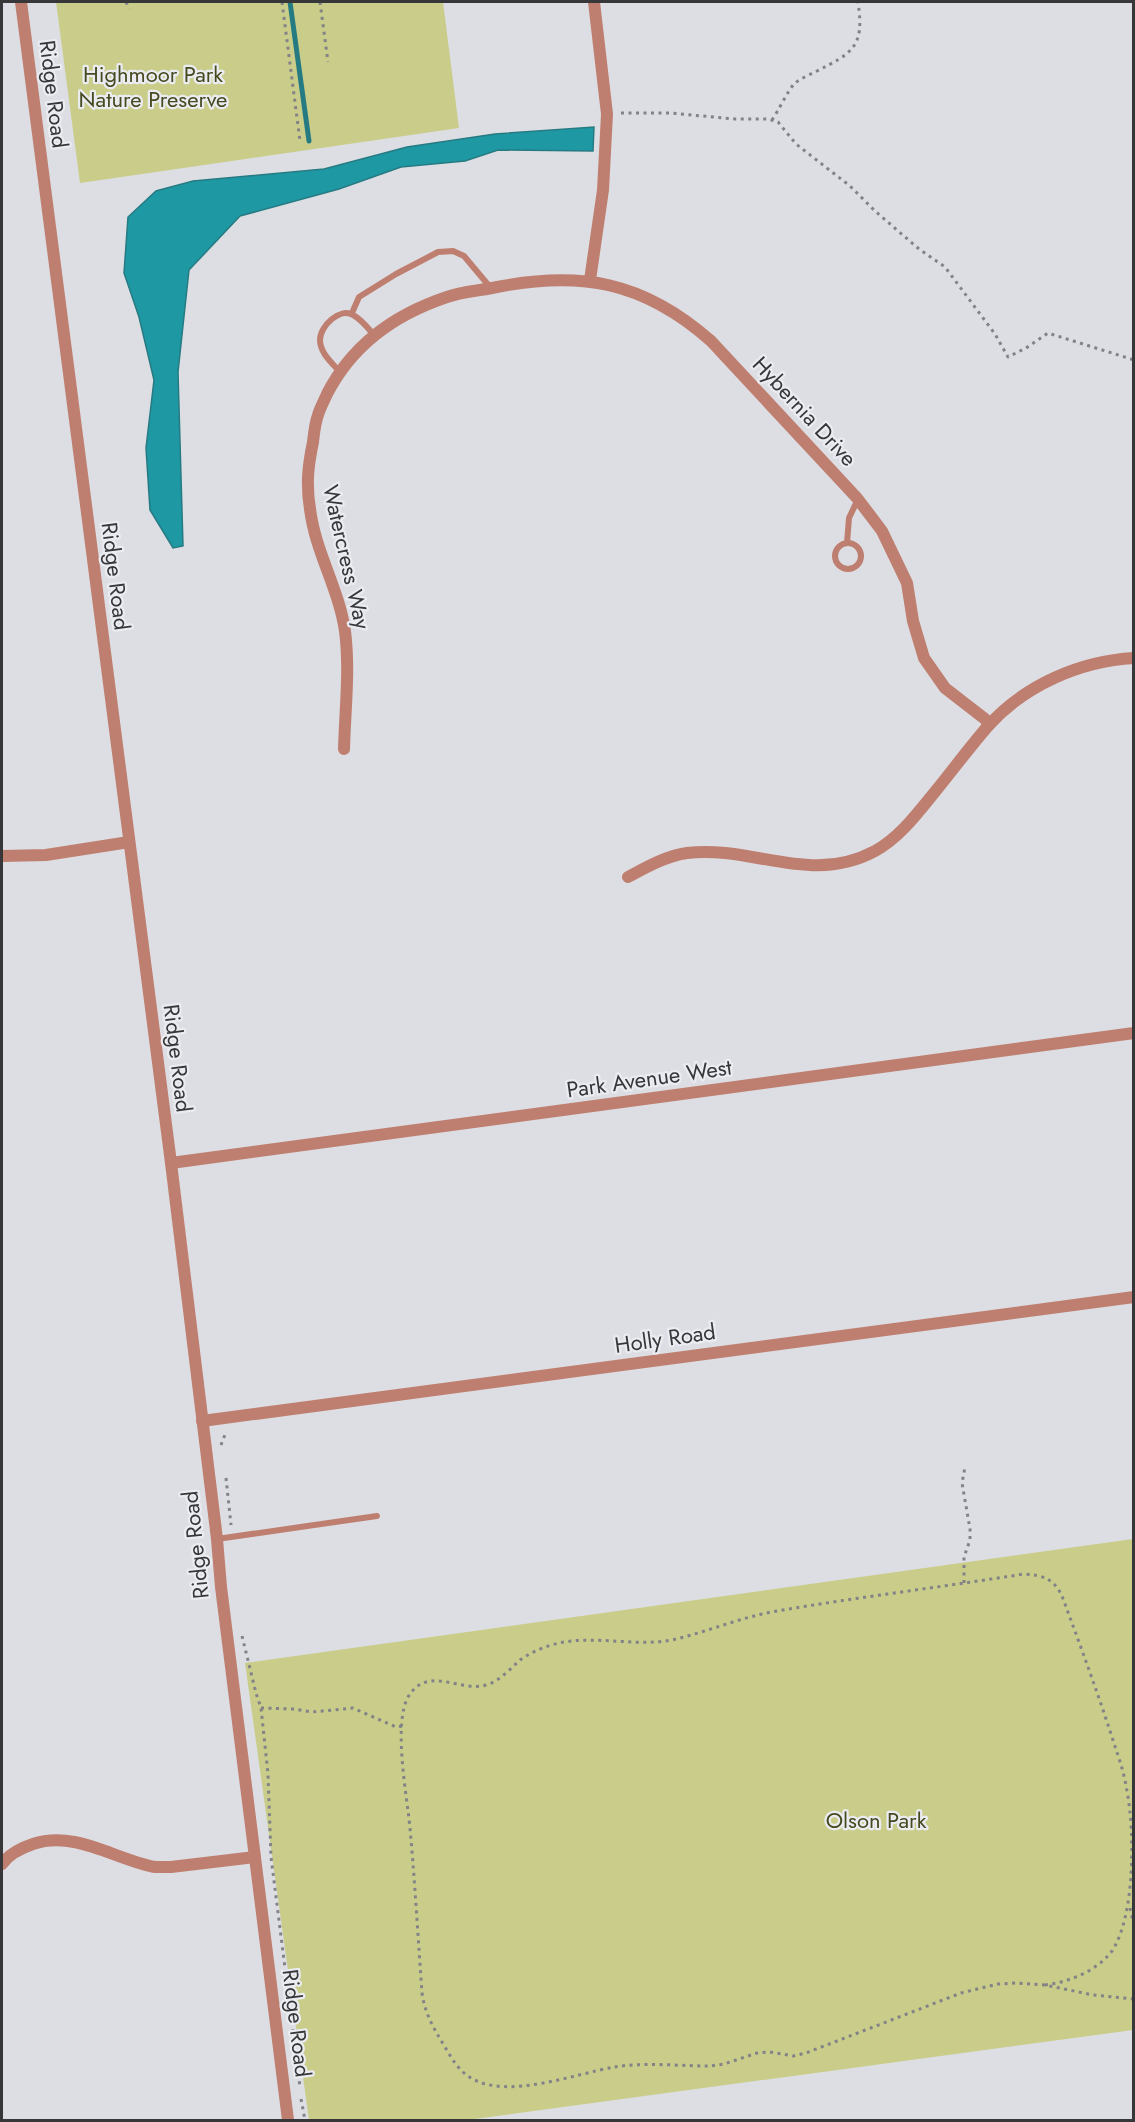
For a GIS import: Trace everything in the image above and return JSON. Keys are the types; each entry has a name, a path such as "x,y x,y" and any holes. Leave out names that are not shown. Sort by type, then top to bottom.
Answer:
{"street":[{"name":"Ridge Road","path":"21,2 171,1163 288,2121"},
{"path":"590,280 606,155 607,120 594,2"},
{"name":"Watercress Way","path":"344,749 347,663 345,630 336,593 315,534 310,511 307,476 318,413 340,372 357,351 374,335 407,314 449,296 523,281 590,280"},
{"name":"Hybernia Drive","path":"590,280 642,295 690,322 711,341 858,499 882,531 906,579 913,621 924,658 945,688 986,720 989,725"},
{"path":"628,877 658,862 689,853 725,854 818,867 859,858 889,842 910,821 989,725 1003,712 1038,687 1074,669 1114,659 1134,658"},
{"path":"2,856 46,855 129,842"},
{"name":"Park Avenue West","path":"171,1163 1133,1037"},
{"name":"Holly Road","path":"202,1421 1134,1297"},
{"path":"2,1864 7,1857 24,1847 43,1841 63,1839 155,1867 255,1857"}],"lane":[{"path":"352,313 359,297 438,252 453,251 464,256 490,288"},
{"path":"340,372 322,350 320,339 328,322 344,313 352,313 374,335"},
{"path":"847,543 849,518 858,499"},
{"path":"847,543 857,546 862,554 857,566 849,569 838,564 835,556 838,548 847,543"},
{"path":"217,1539 377,1516"}],"path":[{"path":"126,2 129,9"},
{"path":"282,2 300,141"},
{"path":"320,2 328,62"},
{"path":"772,120 793,85 844,58 855,47 860,33 858,2"},
{"path":"607,120 670,113 778,122 796,144 850,186 918,249 945,267 995,334 1008,357 1048,333 1134,360"},
{"path":"223,1455 221,1444 227,1429 227,1418"},
{"path":"964,1583 964,1557 970,1540 962,1483 965,1467"},
{"path":"226,1479 233,1537"},
{"path":"1045,1985 1061,1983 1074,1978 1103,1962 1120,1939 1129,1906 1133,1851 1130,1811 1123,1772 1101,1703 1058,1587 1044,1577 1024,1574 777,1611 672,1640 558,1643 532,1653 487,1685 467,1687 440,1680 423,1684 409,1696 405,1706 401,1742 425,2010 429,2022 459,2069 484,2085 500,2087 542,2083 617,2067 710,2066 724,2064 757,2053 770,2052 793,2056 831,2045 939,2001 981,1987 1016,1983 1045,1985 1093,1995 1134,1999"},
{"path":"240,1626 261,1708 268,1774 271,1857 304,2121"},
{"path":"261,1708 312,1712 353,1708 396,1727 403,1726"},
{"path":"1129,1906 1134,1926"}],"green space":[{"name":"Highmoor Park Nature Preserve","path":"56,2 443,2 459,128 80,183"},
{"name":"Olson Park","path":"1133,1539 1133,2030 467,2120 309,2120 245,1663"}],"water":[{"path":"594,127 593,151 498,150 465,161 401,167 339,189 240,216 189,270 178,372 183,546 173,548 150,510 146,448 154,380 139,317 124,273 128,217 156,191 193,181 324,169 407,147 495,134"}],"waterway":[{"path":"290,2 309,141"}]}
